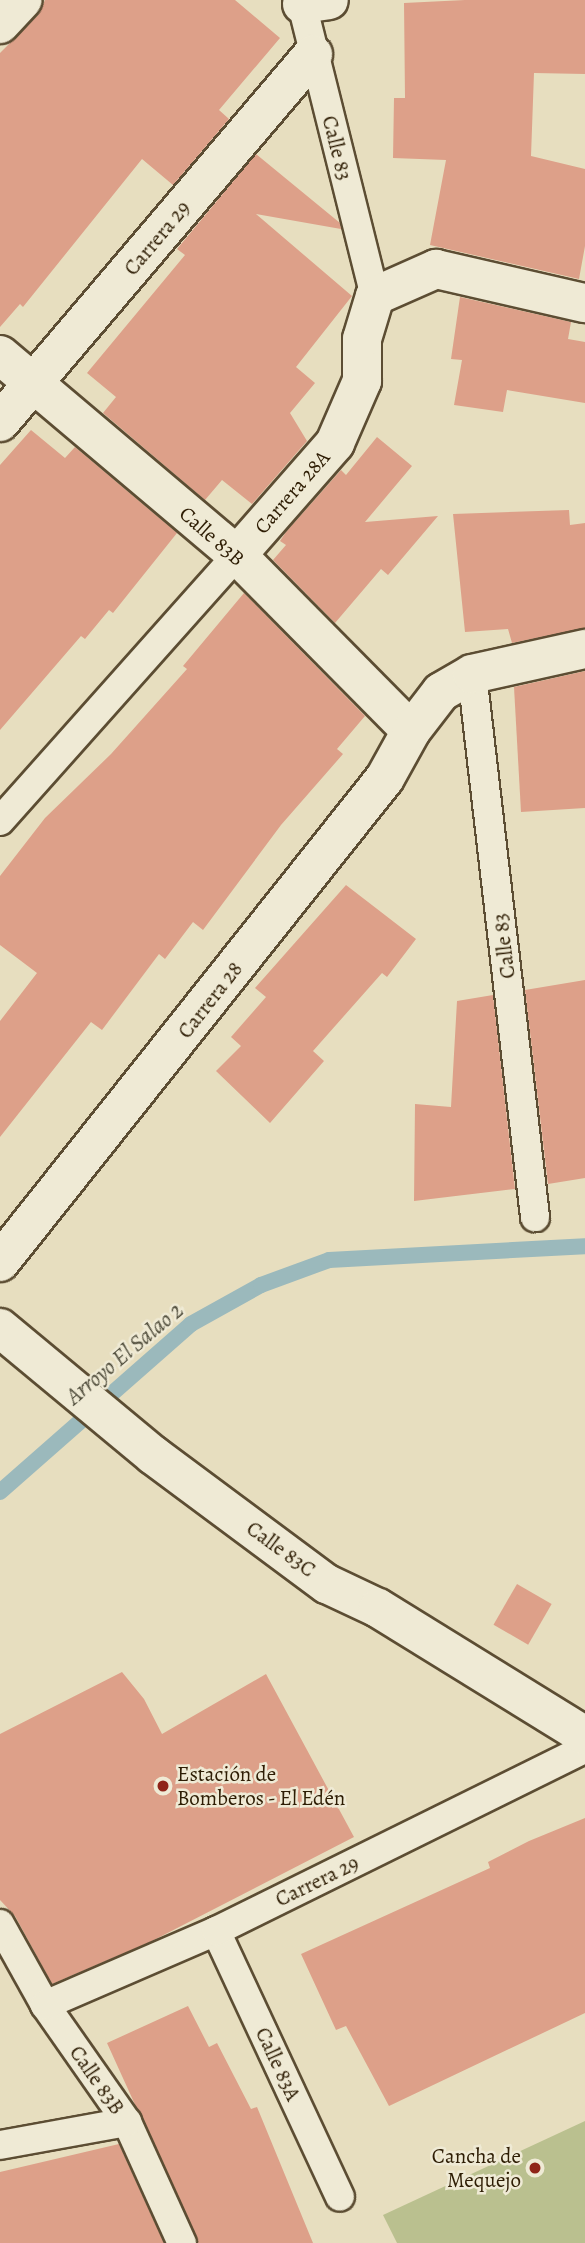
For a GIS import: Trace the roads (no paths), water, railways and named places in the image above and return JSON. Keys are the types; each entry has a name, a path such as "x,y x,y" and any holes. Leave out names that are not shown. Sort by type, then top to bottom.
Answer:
{"street":[{"path":"0,24 22,0"},
{"name":"Carrera 29","path":"0,422 313,54"},
{"path":"375,296 436,269 585,303"},
{"name":"Carrera 28A","path":"237,555 335,443 362,381 362,339 375,296"},
{"name":"Calle 83B","path":"0,355 237,555 411,731"},
{"name":"Carrera 28","path":"0,1262 385,778 411,731 441,692 472,674 585,649"},
{"name":"Calle 83C","path":"0,1328 153,1455 327,1584 378,1608 585,1736"}],"lane":[{"name":"Calle 83","path":"311,1 313,54 375,296"},
{"name":"Carrera 28A","path":"0,821 237,555"},
{"name":"Calle 83","path":"472,674 535,1217"},
{"name":"Carrera 29","path":"45,2005 216,1931 585,1749"},
{"name":"Calle 83B","path":"0,1924 45,2005 127,2122 182,2243"},
{"name":"Calle 83A","path":"216,1931 340,2197"},
{"path":"0,2145 127,2122"}],"waterway":[{"name":"Arroyo El Salao 2","path":"0,1492 191,1324 261,1285 329,1260 585,1246"}],"place":[{"name":"Estación de Bomberos - El Edén","path":"163,1786"},
{"name":"Cancha de Mequejo","path":"535,2168"}]}
